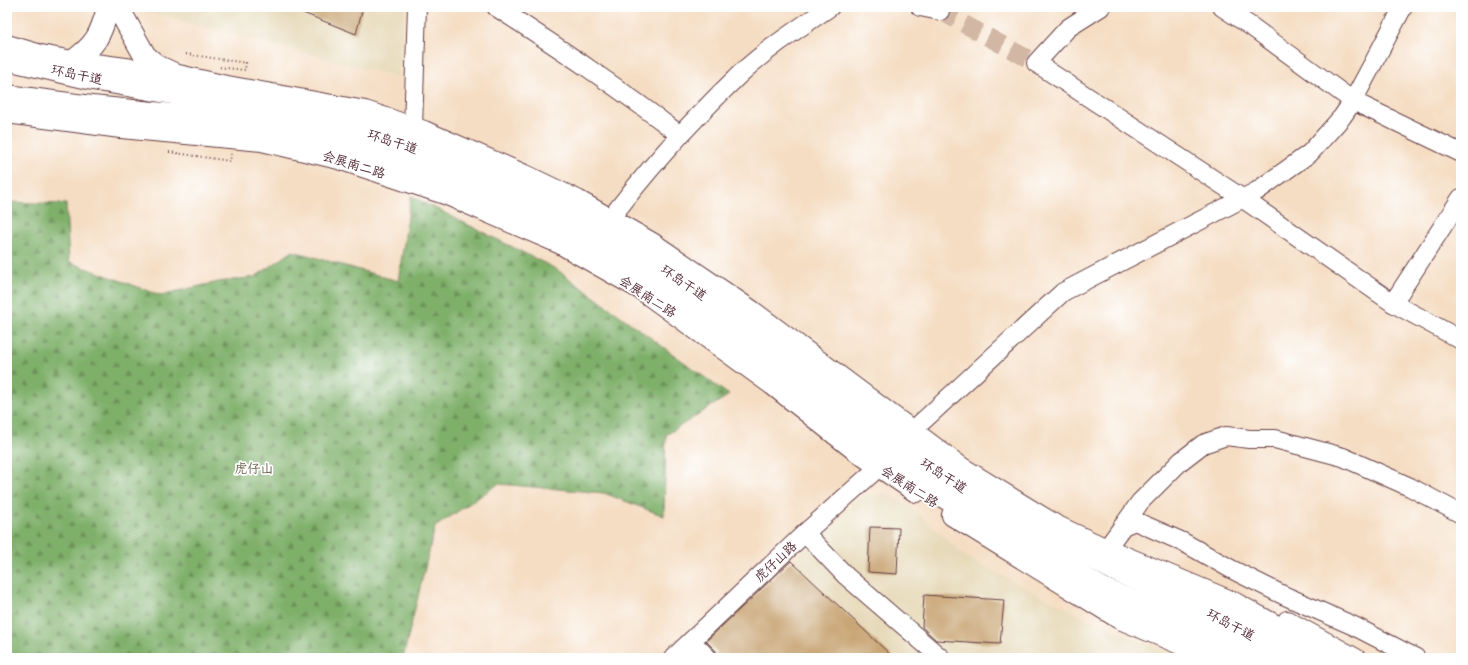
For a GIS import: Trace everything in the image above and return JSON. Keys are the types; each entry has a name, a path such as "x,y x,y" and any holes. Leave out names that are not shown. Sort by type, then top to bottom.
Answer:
{"main road":[{"path":"72,62 86,52 96,42 103,26 115,9 145,56 157,66 178,76"},
{"path":"7,46 41,56 72,62 178,76 222,86 365,112 424,132 577,201 605,225 652,244 752,312 962,470 1055,526 1107,545 1233,603 1334,658"},
{"name":"环岛干道","path":"7,59 93,79 340,124 434,154 605,225 667,270 752,328 926,464 984,501 1109,566 1150,597 1258,658"},
{"name":"环岛干道","path":"7,96 224,120 270,127 313,137 397,161 475,190 559,227 635,265 695,308 914,478 981,520 1098,586 1150,597 1219,617 1294,658"},
{"path":"70,104 121,127"},
{"path":"333,106 384,137"},
{"name":"会展南二路","path":"7,112 121,127 262,140 339,158 445,193 561,243 642,289 773,384 879,467 971,527 1120,618 1216,658"},
{"path":"1150,597 1233,603"},
{"path":"1150,597 1216,658"}],"street":[{"path":"413,128 417,7"},
{"path":"496,7 584,65 649,111 680,136"},
{"path":"605,225 662,155 741,74 780,41 830,7"},
{"path":"920,7 940,11"},
{"path":"1102,7 1068,28 1036,63 1242,198 1393,303 1461,340"},
{"path":"1222,7 1252,26 1353,101 1461,153"},
{"path":"911,432 1063,292 1257,190 1310,153 1342,117 1353,101 1403,7"},
{"path":"1393,303 1461,198"},
{"path":"1356,658 1252,602 1107,545 1140,502 1181,461 1203,444 1226,436 1249,439 1275,439 1343,457 1410,487 1461,514"},
{"name":"虎仔山路","path":"673,658 805,533 879,467"},
{"path":"1123,526 1135,520 1183,542 1231,569 1283,595 1354,626 1416,658"},
{"path":"805,533 846,576 931,655"},
{"path":"691,641 708,658"}],"path":[{"path":"186,54 246,63 245,70 215,66"},
{"path":"169,152 230,161 231,154 224,153"}],"shaded area":[{"path":"139,7 405,7 398,77 139,10"},
{"path":"884,493 910,506 966,557 1088,619 1181,658 691,658 862,495"}],"green space":[{"name":"虎仔山","path":"411,196 556,269 729,395 666,435 664,516 604,493 498,484 435,527 403,658 7,658 7,202 66,204 69,262 160,295 218,282 255,277 293,251 398,281"}],"building":[{"path":"288,7 363,7 356,34"},
{"path":"870,527 899,528 897,574 868,572"},
{"path":"791,561 894,658 718,658 716,651 706,641"},
{"path":"924,595 1004,600 1000,644 936,640 922,627"}],"tunnel":[{"path":"940,11 1036,63"}]}
